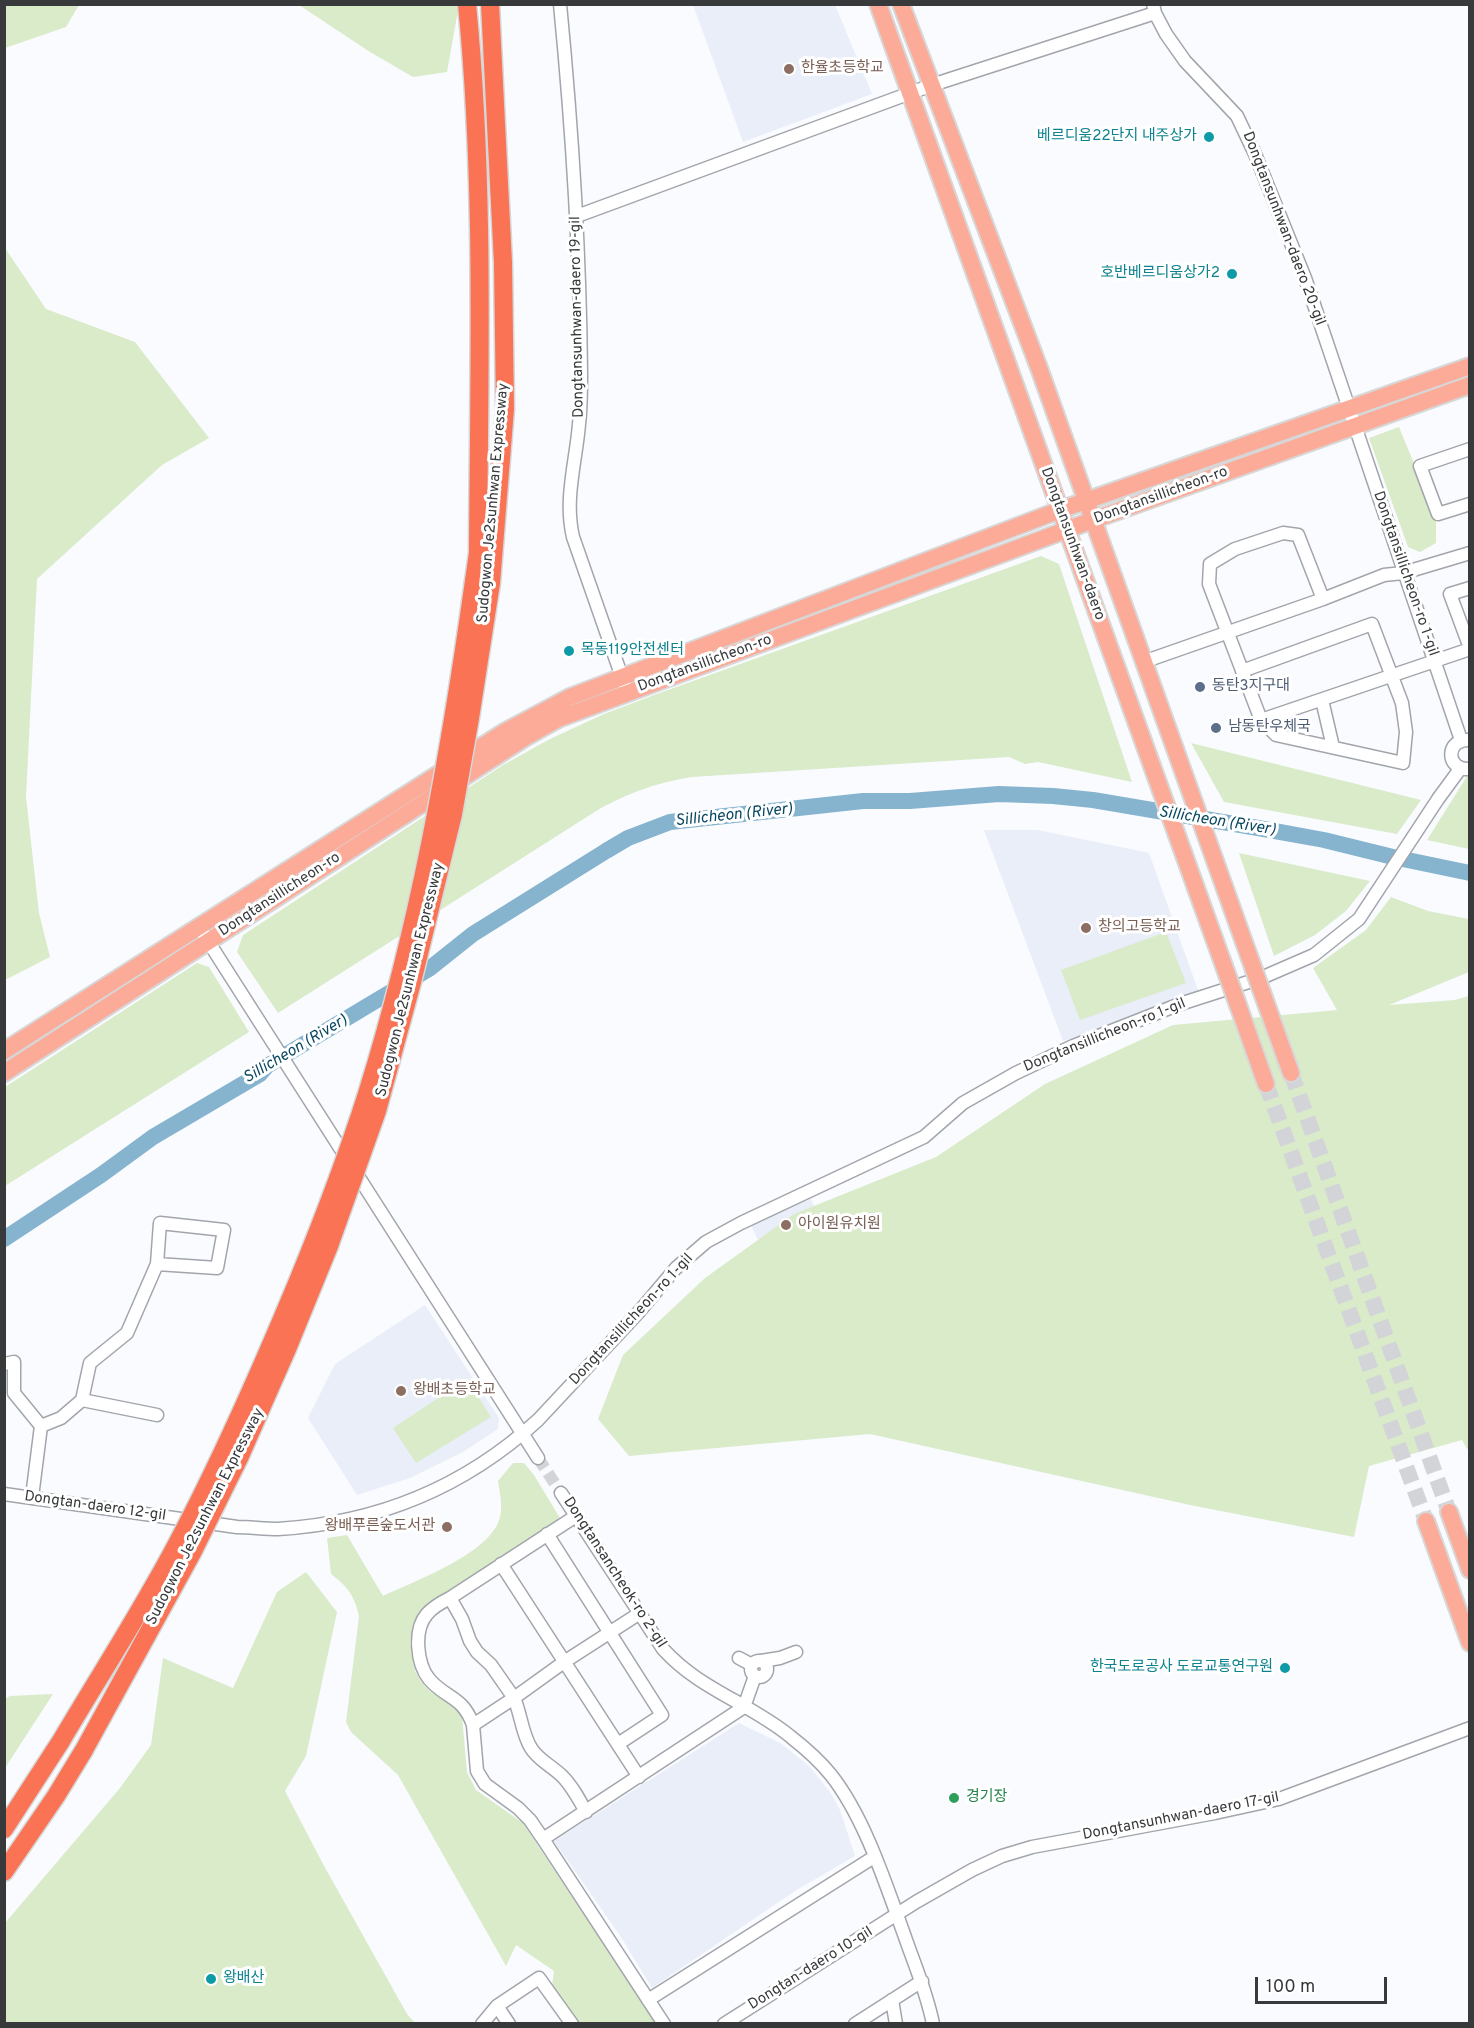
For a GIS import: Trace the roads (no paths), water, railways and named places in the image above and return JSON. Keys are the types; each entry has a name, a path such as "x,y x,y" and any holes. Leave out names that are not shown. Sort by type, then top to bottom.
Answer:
{"highway":[{"name":"Sudogwon Je2sunhwan Expressway","path":"4,1829 61,1741 177,1544 223,1452 279,1327 353,1137 396,992 436,815 482,582 478,553 480,261 473,61 467,4"},
{"name":"Sudogwon Je2sunhwan Expressway","path":"4,1872 56,1796 84,1750 192,1553 239,1458 329,1246 377,1111 411,986 453,814 470,718 482,582 505,409 503,263 490,4"}],"main road":[{"name":"Dongtansunhwan-daero","path":"878,4 1266,1084"},
{"name":"Dongtansunhwan-daero","path":"901,4 1068,451 1291,1073"},
{"name":"Dongtansillicheon-ro","path":"4,1072 526,737 572,705 622,676 1060,510 1470,366"},
{"name":"Dongtansillicheon-ro","path":"4,1051 506,731 572,705 627,693 1093,520 1470,385"},
{"path":"1041,457 1052,467 1059,467 1065,462 1068,451"},
{"path":"1143,481 1136,488 1136,495 1149,500"},
{"path":"998,534 1010,540 1005,553"},
{"path":"1086,581 1089,573 1095,567 1103,568 1112,574"},
{"path":"674,657 665,668 677,675"},
{"path":"237,903 238,913 247,916"},
{"path":"155,955 167,958 167,968"},
{"path":"1449,1512 1470,1570"},
{"path":"1426,1521 1470,1643"}],"street":[{"name":"Dongtansunhwan-daero 19-gil","path":"560,4 578,216 581,376 579,424 569,520 627,693"},
{"path":"578,216 932,85 1154,9"},
{"name":"Dongtansunhwan-daero 20-gil","path":"1154,9 1166,34 1185,61 1237,116 1255,153 1305,278 1348,408"},
{"name":"Dongtansillicheon-ro 1-gil","path":"523,1434 567,1390 676,1268 706,1242 741,1223 924,1137 963,1104 1016,1073 1073,1046 1180,1004 1261,978 1314,955 1359,919 1417,831 1465,769 1453,763 1451,754 1454,746 1465,740 1403,573 1348,408"},
{"path":"1470,449 1420,466 1438,514 1470,504"},
{"path":"1242,671 1372,624 1402,703 1406,732 1403,763 1276,735 1261,720 1227,633 1209,584 1210,564 1235,549 1283,533 1298,535 1323,599"},
{"path":"1143,662 1323,599 1384,575 1403,573 1470,553"},
{"path":"1261,720 1470,649 1450,594 1470,588"},
{"path":"1322,699 1333,747"},
{"path":"199,927 538,1458"},
{"path":"41,1426 61,1418 82,1400 90,1363 128,1333 157,1264 160,1223 224,1230 217,1268 157,1264"},
{"path":"4,1364 14,1362 9,1394 41,1426"},
{"path":"82,1400 157,1415"},
{"path":"33,1497 41,1426"},
{"name":"Dongtan-daero 12-gil","path":"4,1494 237,1527 276,1529 323,1525 407,1503 470,1471 523,1434"},
{"name":"Dongtansancheok-ro 2-gil","path":"561,1493 663,1649 672,1659 694,1677 783,1730 827,1770 843,1792 858,1818 897,1914 929,2001 933,2024"},
{"path":"576,1515 426,1615 420,1628 419,1646 422,1668 430,1680 463,1705 470,1715 477,1771 485,1784 524,1814 543,1839 664,2024"},
{"path":"547,1534 662,1715 618,1744"},
{"path":"501,1564 639,1777"},
{"path":"450,1598 477,1652 491,1665 514,1698 520,1711 529,1746 536,1756 562,1776 572,1787 586,1812"},
{"path":"473,1725 640,1613"},
{"path":"543,1839 744,1707 759,1668 796,1652"},
{"path":"739,1658 759,1668"},
{"name":"Dongtansunhwan-daero 17-gil","path":"897,1914 972,1870 1002,1856 1032,1846 1215,1814 1279,1798 1470,1728"},
{"path":"648,2000 874,1857"},
{"name":"Dongtan-daero 10-gil","path":"724,2024 897,1914"},
{"path":"482,2024 497,2006 539,1978 572,2024"},
{"path":"855,2024 922,1981"},
{"path":"892,2000 896,2024"},
{"path":"497,2006 509,2024"}],"waterway":[{"name":"Sillicheon (River)","path":"4,1239 101,1175 153,1137 260,1074 267,1066 429,969 473,934 628,838 670,822 863,801 910,801 999,794 1053,796 1093,800 1324,840 1470,873"}],"tunnel":[{"path":"1291,1073 1449,1512"},
{"path":"1266,1084 1426,1521"},
{"path":"538,1458 561,1493"}],"place":[{"name":"한율초등학교","path":"789,69"},
{"name":"베르디움22단지 내주상가","path":"1209,137"},
{"name":"호반베르디움상가2","path":"1232,274"},
{"name":"목동119안전센터","path":"569,651"},
{"name":"동탄3지구대","path":"1200,687"},
{"name":"남동탄우체국","path":"1216,728"},
{"name":"창의고등학교","path":"1086,928"},
{"name":"아이원유치원","path":"786,1225"},
{"name":"왕배초등학교","path":"401,1391"},
{"name":"왕배푸른숲도서관","path":"447,1527"},
{"name":"한국도로공사 도로교통연구원","path":"1285,1668"},
{"name":"경기장","path":"954,1798"},
{"name":"왕배산","path":"211,1979"}]}
